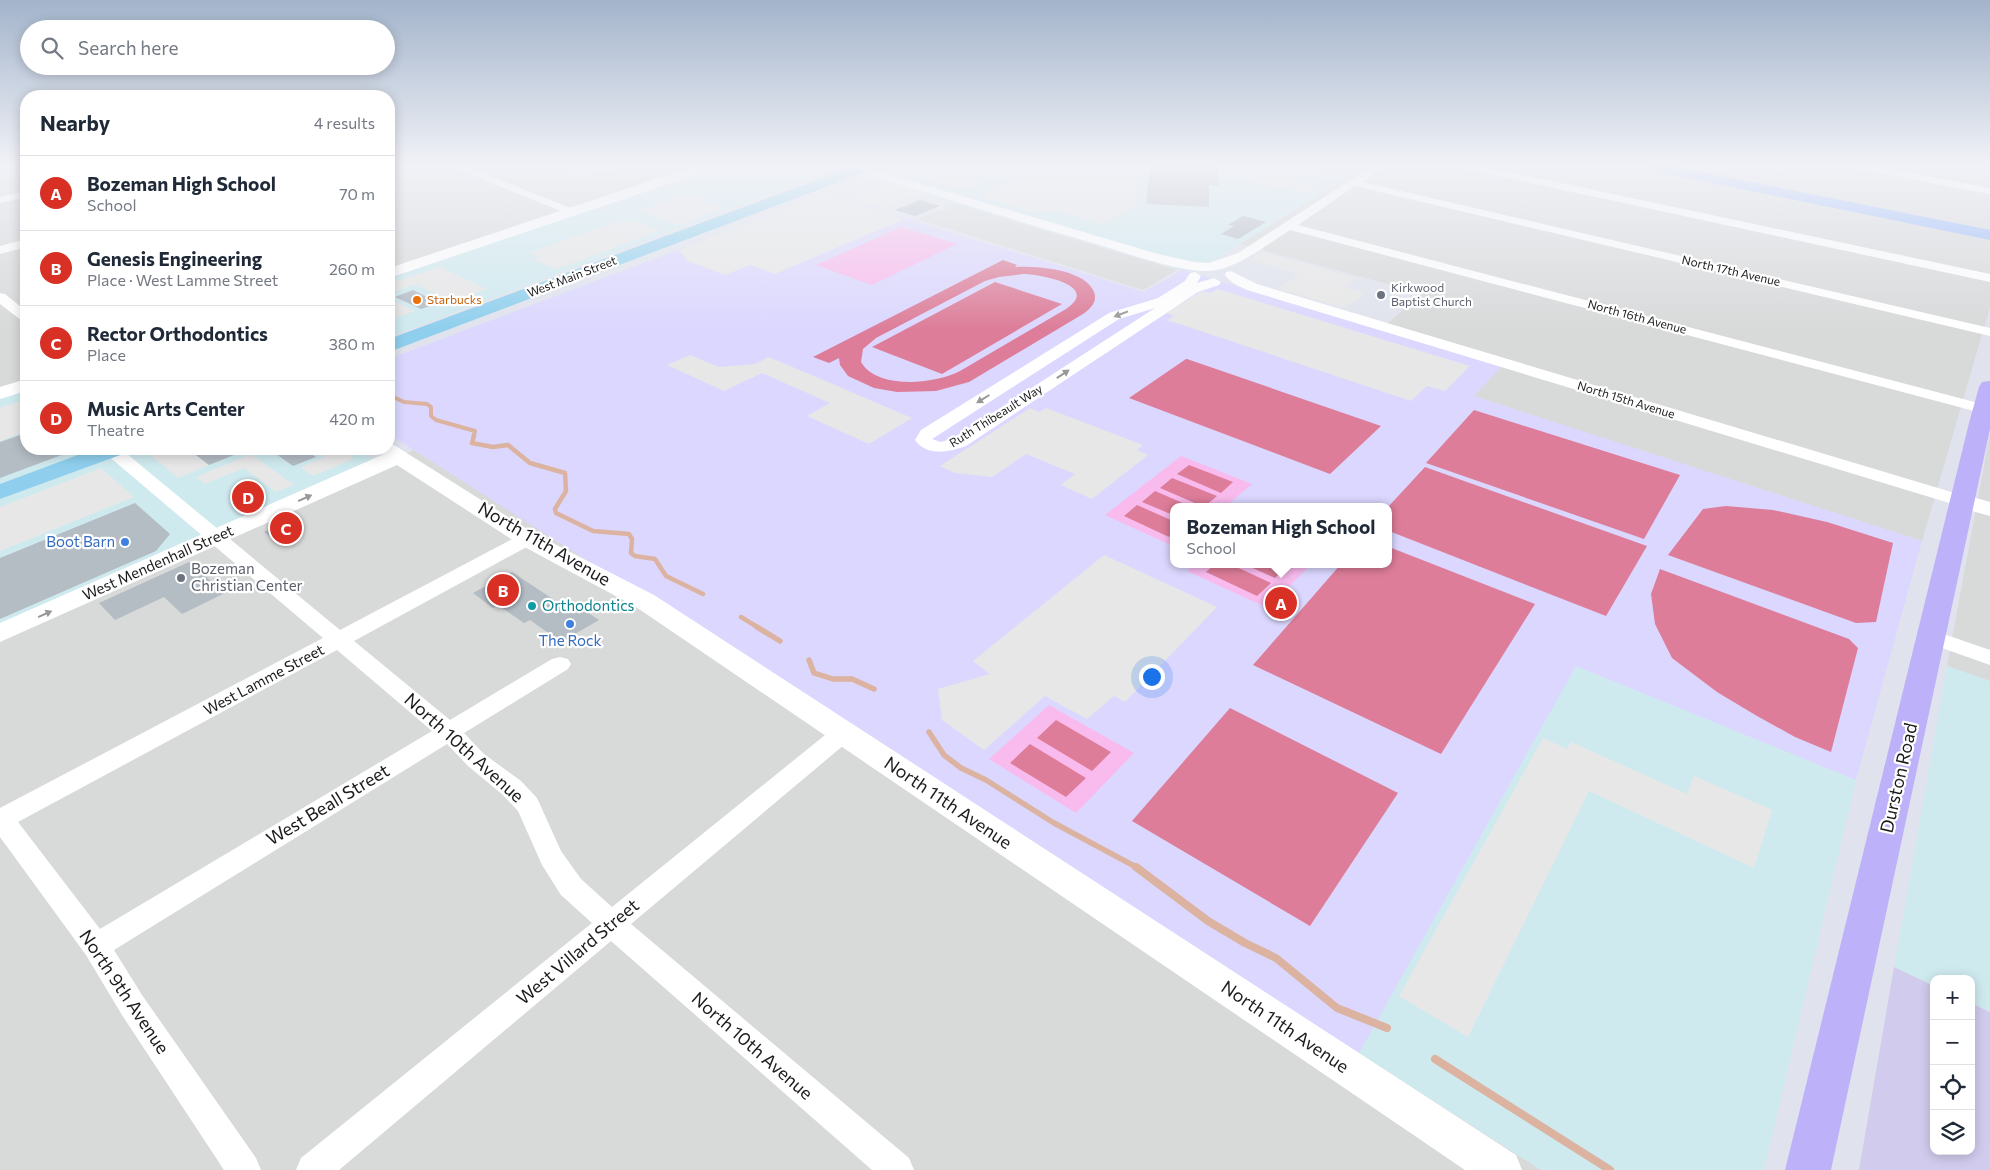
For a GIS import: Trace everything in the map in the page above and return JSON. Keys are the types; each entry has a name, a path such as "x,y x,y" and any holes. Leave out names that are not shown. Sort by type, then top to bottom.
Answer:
{"highway":[{"name":"West Main Street","path":"395,344 724,221"},
{"path":"0,492 98,455"}],"main road":[{"path":"1919,221 1990,235"},
{"path":"1952,221 1990,228"},
{"name":"Durston Road","path":"1808,1170 1980,423 1990,387"}],"street":[{"path":"395,269 545,221"},
{"path":"1036,221 1155,257 1194,266 1222,268 1224,278"},
{"path":"1194,274 1198,269 1242,256 1297,221"},
{"name":"North 17th Avenue","path":"1515,221 1990,332"},
{"path":"1721,221 1990,278"},
{"name":"North 16th Avenue","path":"1289,226 1984,409"},
{"path":"0,250 20,245"},
{"path":"1155,257 1194,274 1202,280 1224,278 1232,267 1242,259 1242,256"},
{"name":"Ruth Thibeault Way","path":"1194,274 1194,280 1162,301 1114,316 927,434 923,440 929,446 940,448 960,442 1193,289 1224,278"},
{"name":"North 15th Avenue","path":"1224,278 1990,509"},
{"path":"0,297 13,307"},
{"path":"0,393 20,386"},
{"name":"North 10th Avenue","path":"121,455 449,732 476,760 512,788 528,805 551,857 571,887 611,924 897,1170"},
{"name":"West Mendenhall Street","path":"0,633 216,537 388,455"},
{"name":"North 11th Avenue","path":"395,455 527,539 645,601 1501,1170"},
{"name":"West Lamme Street","path":"0,819 527,539"},
{"path":"1932,637 1990,658"},
{"name":"West Beall Street","path":"96,946 560,664"},
{"name":"West Villard Street","path":"313,1170 843,734"},
{"name":"North 9th Avenue","path":"0,819 96,946 132,1005 244,1170"}],"shaded area":[{"path":"0,221 20,221 20,390 0,397"},
{"path":"395,221 553,221 395,274"},
{"path":"553,221 699,221 395,335 395,274"},
{"path":"618,221 623,223 634,221 661,230 557,269 533,260 539,257 529,253"},
{"path":"665,221 690,221 678,225"},
{"path":"755,221 900,221 775,274 750,265 725,275 688,261 679,250"},
{"path":"756,221 912,221 1144,292 1183,270 1503,365 1474,396 1922,541 1856,780 1576,666 1359,1053 395,438 395,357"},
{"path":"923,221 1011,221 1177,270 1143,290"},
{"path":"1014,221 1278,221 1203,266 1183,270"},
{"path":"1090,221 1109,221 1102,224"},
{"path":"1278,221 1990,221 1990,307 1922,541 1473,396 1502,365 1382,329 1421,293 1240,244"},
{"path":"901,227 957,244 872,285 816,265"},
{"path":"1262,252 1356,278 1344,287 1365,293 1346,308 1278,289 1299,274 1250,260"},
{"path":"1003,260 1017,265 1015,267 1047,268 1071,274 1089,284 1095,296 1093,305 1083,314 969,382 936,391 897,392 874,388 848,376 840,365 839,358 829,363 813,357","holes":["1023,274 1064,282 1077,293 1075,301 1066,309 960,371 937,379 908,382 893,381 869,371 861,362 863,349 876,338 985,281"]},
{"path":"439,267 487,289 452,302 416,284 395,292 395,282"},
{"path":"995,282 1062,304 942,374 872,347"},
{"path":"1218,289 1470,366 1445,391 1427,386 1411,401 1167,320 1174,316 1166,313 1202,291 1211,293"},
{"path":"395,301 415,311 395,318"},
{"path":"690,355 719,367 755,364 769,357 912,418 869,444 807,416 830,403 762,373 724,391 667,365"},
{"path":"1186,359 1381,426 1330,474 1129,398"},
{"path":"20,390 20,455 366,455 381,464 0,633 0,397"},
{"path":"20,401 20,433 0,441 0,408"},
{"path":"1030,408 1039,412 1046,408 1143,445 1137,450 1148,455 1092,499 1061,485 1075,474 1026,454 992,477 955,473 940,466"},
{"path":"1474,410 1680,475 1644,539 1426,463"},
{"path":"1990,433 1990,681 1947,666"},
{"path":"414,450 519,515 1541,1170 0,1170 0,633"},
{"path":"150,455 196,455 209,465 178,478"},
{"path":"252,455 294,485 276,492 244,468 205,484 196,477"},
{"path":"322,455 353,455 351,460 313,476 300,467 325,457"},
{"path":"1181,456 1252,484 1230,503 1170,503 1170,545 1105,515"},
{"path":"1189,465 1233,482 1221,493 1177,474"},
{"path":"1425,467 1647,546 1606,616 1392,532 1392,503"},
{"path":"101,468 134,497 0,551 0,507"},
{"path":"1172,478 1217,496 1209,503 1195,503 1160,488"},
{"path":"1155,491 1183,503 1170,503 1170,514 1142,502"},
{"path":"1137,505 1170,520 1170,536 1169,537 1124,516"},
{"path":"1726,506 1773,510 1827,522 1893,543 1876,622 1856,623 1668,555 1703,509"},
{"path":"1392,548 1535,604 1441,754 1253,665 1338,568 1392,568"},
{"path":"1104,555 1217,607 1125,702 1114,696 1087,719 1045,696 984,750 942,720 938,689 990,674 973,661"},
{"path":"1190,568 1307,568 1268,608 1187,571"},
{"path":"1210,568 1239,568 1271,583 1257,596 1206,572"},
{"path":"1253,568 1286,568 1275,578"},
{"path":"1660,569 1849,639 1858,648 1831,752 1795,737 1757,716 1717,692 1672,658 1655,624 1651,594"},
{"path":"1576,665 1856,780 1764,1170 1541,1170 1359,1053"},
{"path":"1947,666 1990,681 1990,1012 1975,1005 1975,975 1930,975 1930,984 1894,967"},
{"path":"1049,705 1134,753 1076,813 989,759"},
{"path":"1230,708 1398,793 1310,926 1132,821"},
{"path":"1056,720 1111,752 1092,771 1037,738"},
{"path":"1543,738 1567,749 1571,742 1687,794 1694,776 1772,810 1754,868 1589,791 1468,1037 1399,996"},
{"path":"1030,744 1086,778 1066,797 1010,763"},
{"path":"1894,967 1930,984 1930,1155 1975,1155 1975,1005 1990,1012 1990,1170 1859,1170"}],"building":[{"path":"1235,221 1266,222 1238,239 1221,234 1234,226 1228,225"},
{"name":"Starbucks","path":"413,290 439,303 421,309 395,297"},
{"path":"20,435 20,455 62,455 0,478 0,442"},
{"path":"196,455 234,455 209,465"},
{"path":"277,455 313,455 316,457 293,466"},
{"path":"135,503 170,534 156,551 0,619 0,558"},
{"path":"288,520 300,529 275,540 264,532"},
{"name":"Bozeman Christian Center","path":"189,562 225,593 182,614 164,597 115,620 99,603"},
{"path":"512,572 571,611 578,606 599,620 561,642 530,620 524,623 498,605 493,608 473,593"}],"waterway":[{"path":"395,398 404,402 427,404 431,407 431,416 436,420 475,431 473,438"},
{"path":"474,436 472,443 493,447 508,445 530,463 565,473 566,491 555,509 556,513 593,531 629,534 632,539 631,553 635,556 655,559 666,576 703,594"},
{"path":"741,617 759,628"},
{"path":"757,627 780,641"},
{"path":"809,660 814,673 833,679 852,679 874,689"},
{"path":"929,732 944,755 961,768 986,780 1054,823 1138,868"},
{"path":"1136,867 1208,921 1245,943 1276,958 1337,1008 1387,1028"},
{"path":"1435,1059 1610,1170"}],"place":[{"name":"Kirkwood Baptist Church","path":"1381,295"},
{"name":"Starbucks","path":"417,300"},
{"name":"Music Arts Center","path":"248,497"},
{"name":"Rector Orthodontics","path":"286,528"},
{"name":"Boot Barn","path":"125,542"},
{"name":"Bozeman Christian Center","path":"181,578"},
{"name":"Genesis Engineering","path":"503,590"},
{"name":"Bozeman High School","path":"1281,603"},
{"name":"Orthodontics","path":"532,606"},
{"name":"The Rock","path":"570,624"}]}
